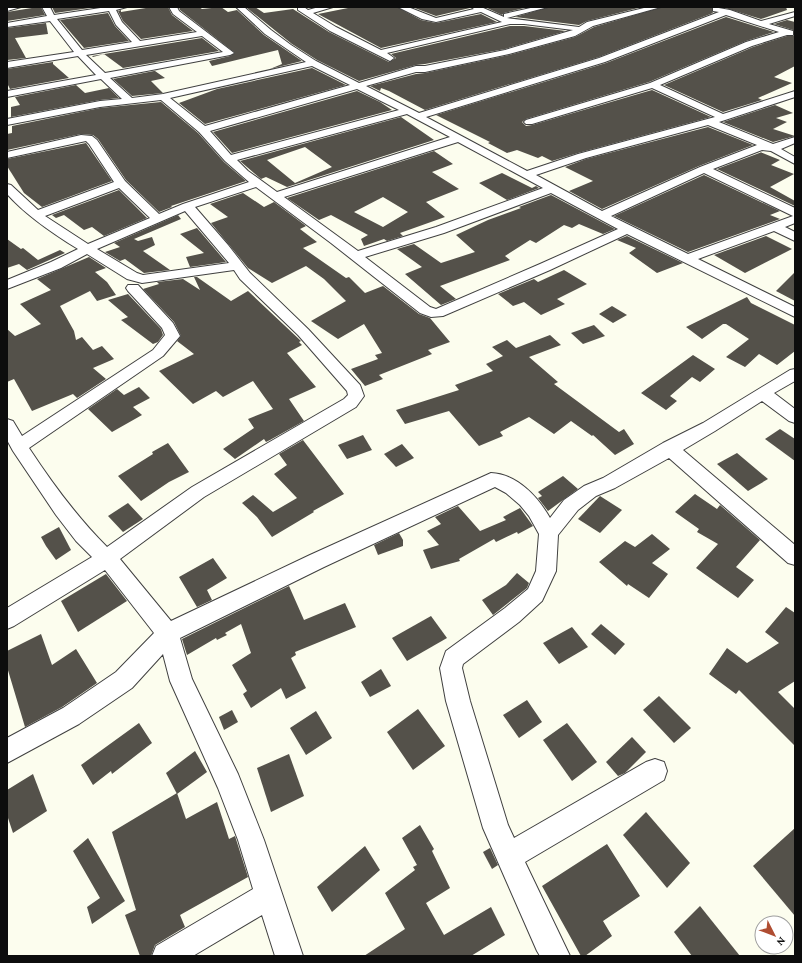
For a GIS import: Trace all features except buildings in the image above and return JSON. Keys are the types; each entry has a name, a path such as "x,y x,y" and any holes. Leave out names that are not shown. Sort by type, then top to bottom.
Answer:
{"street":[{"path":"7,8 16,7"},
{"path":"46,7 52,18 80,54 130,101"},
{"path":"7,25 123,7"},
{"path":"7,94 230,54 176,12 173,7"},
{"path":"240,7 288,47 313,63 418,116 627,229 794,312"},
{"path":"303,9 328,7"},
{"path":"402,7 436,20 478,8 510,22"},
{"path":"500,17 544,7"},
{"path":"303,9 333,29 379,53 416,69 425,70 506,52 566,36 590,24 657,7"},
{"path":"712,7 791,33"},
{"path":"111,8 119,23 138,44"},
{"path":"418,116 601,60 681,28 727,12"},
{"path":"762,23 795,14"},
{"path":"379,53 510,22 524,22 579,30"},
{"path":"7,66 204,33"},
{"path":"529,122 653,85 749,44 791,33"},
{"path":"7,122 74,108 163,97 313,63"},
{"path":"203,130 416,69"},
{"path":"653,85 722,117"},
{"path":"525,175 582,156 710,122 795,94"},
{"path":"163,97 203,130 229,159 258,183 356,256 425,310 431,313 438,312 558,261 627,229"},
{"path":"229,159 407,111"},
{"path":"710,122 773,148 795,161"},
{"path":"7,155 81,138 88,138 93,142 121,183 157,218"},
{"path":"275,196 459,138"},
{"path":"605,214 704,169 761,147 773,148 795,140"},
{"path":"704,169 795,213"},
{"path":"36,215 121,183"},
{"path":"7,285 56,265 87,249 157,218 187,206 258,183"},
{"path":"7,187 36,215 59,232 132,276 142,279 237,266"},
{"path":"356,256 440,230 551,189"},
{"path":"7,619 107,558 198,492 350,403 356,396 354,388 303,332 245,276 224,248 187,206"},
{"path":"687,259 795,219"},
{"path":"775,227 795,237"},
{"path":"19,446 158,353 173,336 168,326 133,288"},
{"path":"556,956 547,941 494,821 458,701 451,668 454,658 512,615 535,595 546,571 549,533 571,505 590,491 609,484 669,448 709,427 795,374"},
{"path":"762,393 795,417"},
{"path":"7,425 19,446 66,514 83,535 107,558 124,578 157,624 168,633 181,681 229,783 289,956"},
{"path":"669,448 795,557"},
{"path":"7,751 71,716 124,680 168,633 317,561 491,480 496,479 507,484 530,503 549,533"},
{"path":"509,856 655,771"},
{"path":"166,956 269,895"}]}
